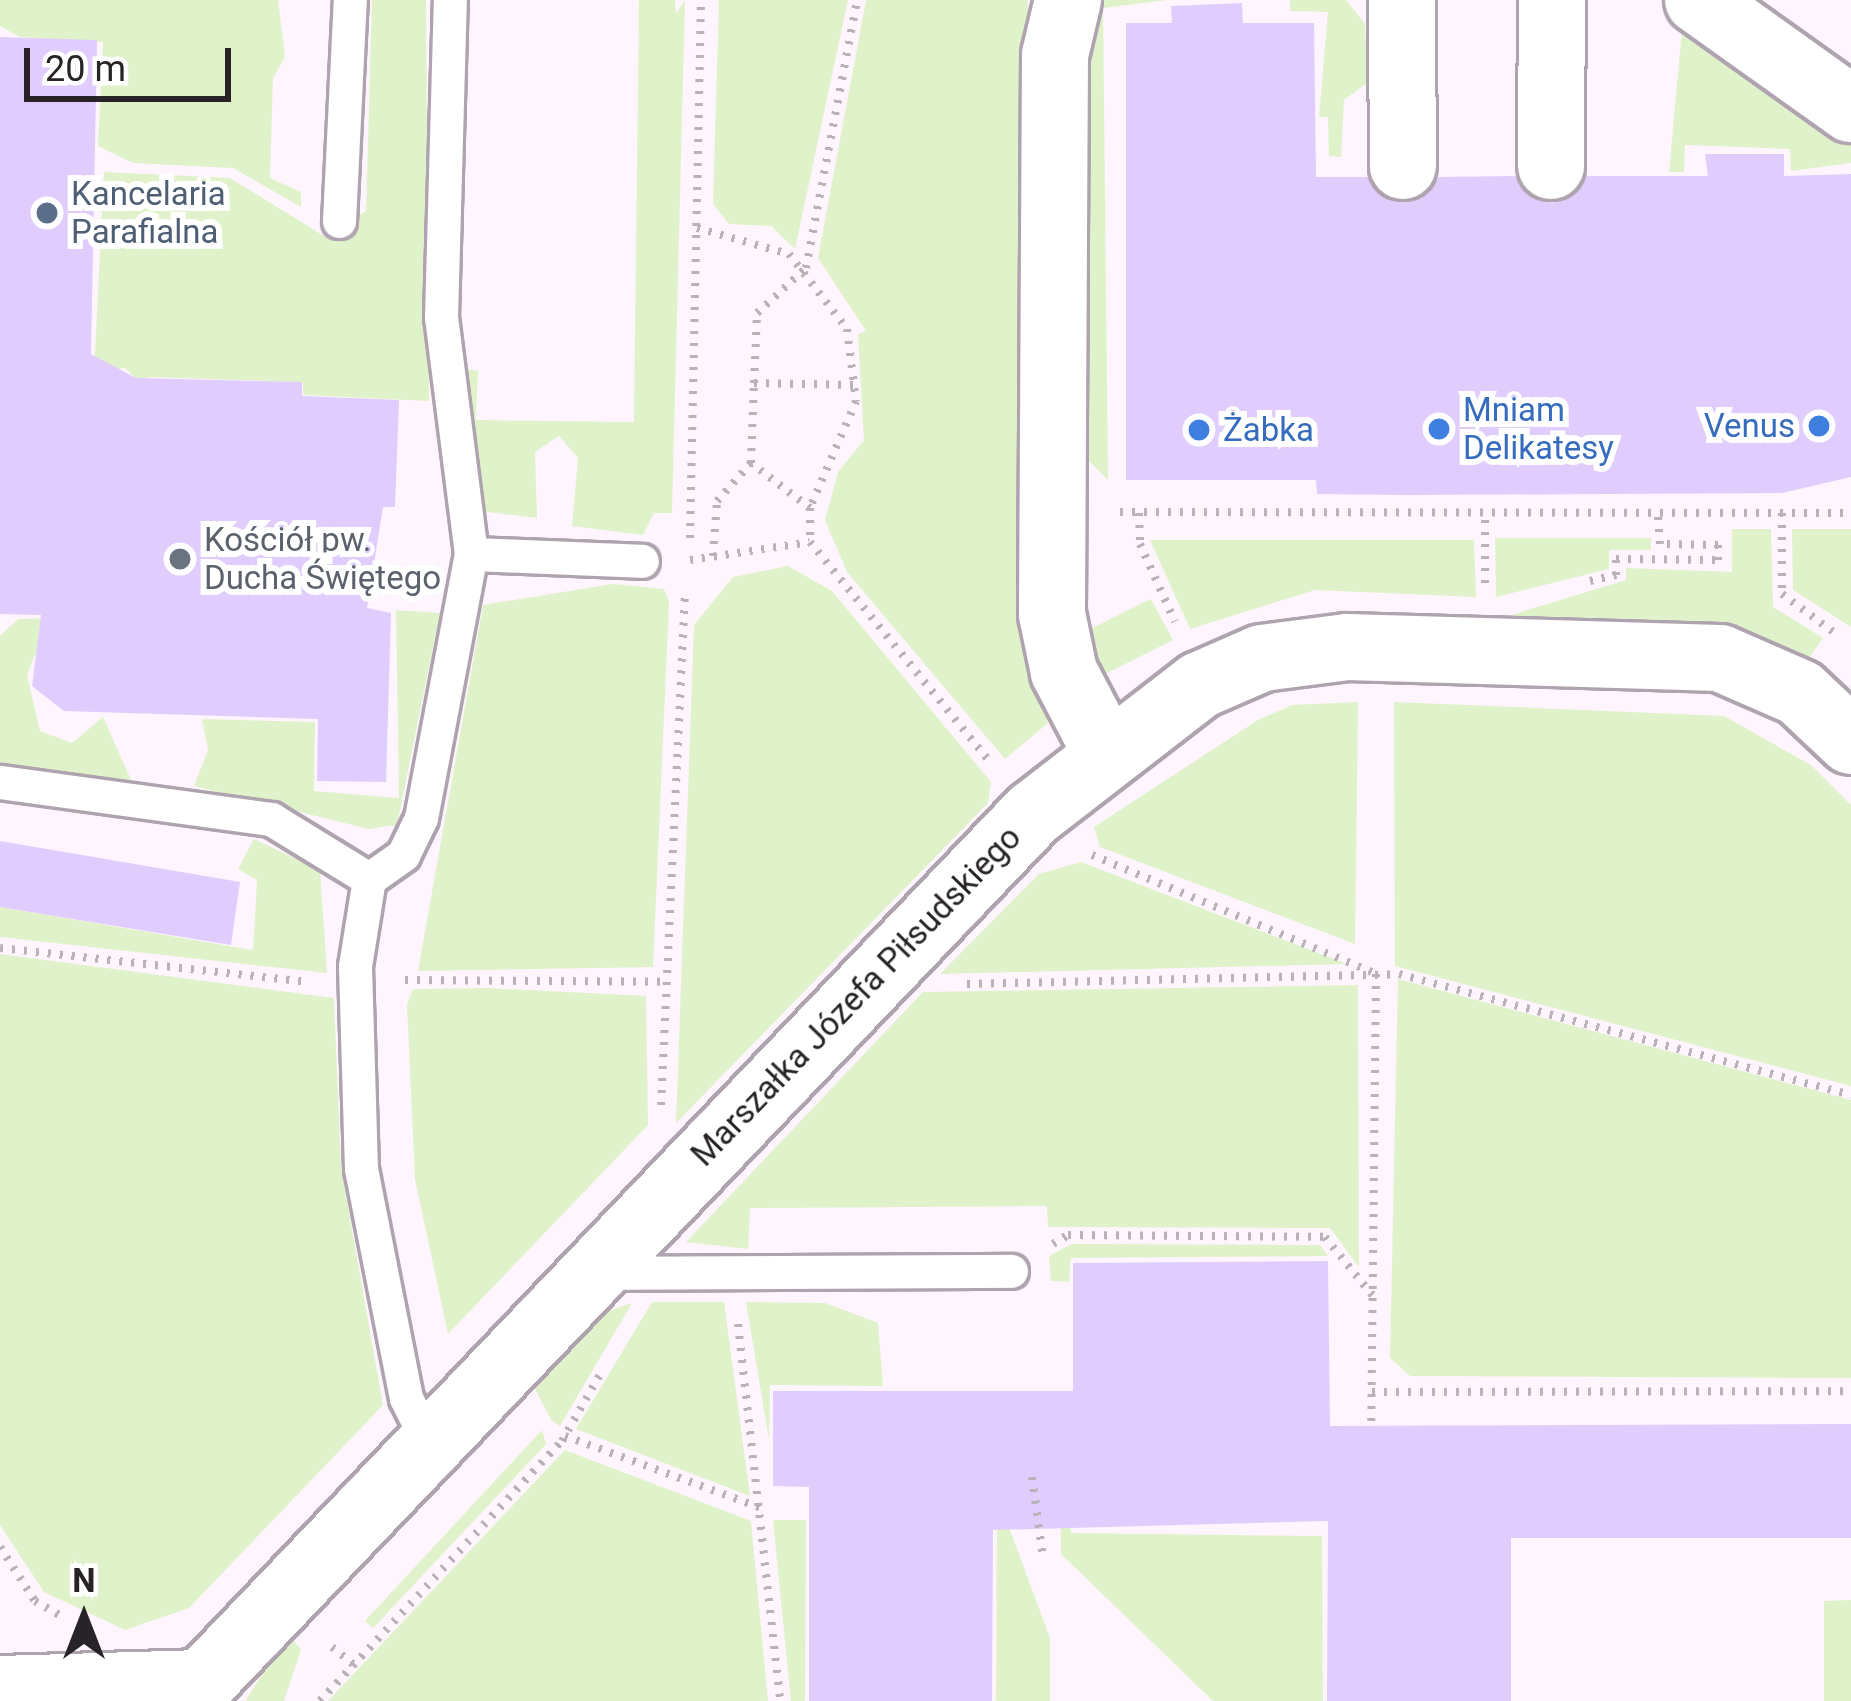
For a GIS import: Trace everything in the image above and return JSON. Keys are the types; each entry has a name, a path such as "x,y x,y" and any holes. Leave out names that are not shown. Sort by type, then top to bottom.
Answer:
{"street":[{"path":"1068,0 1054,56 1052,512 1064,672 1105,750"},
{"path":"1402,0 1403,166"},
{"path":"1551,166 1552,0"},
{"path":"1697,0 1851,109"},
{"name":"Marszałka Józefa Piłsudskiego","path":"0,1689 201,1692 427,1440 1105,750 1242,667 1347,647 1720,658 1801,693 1851,741"}],"lane":[{"path":"339,221 350,0"},
{"path":"427,1440 410,1413 361,1169 355,966 369,880 403,855 421,818 471,554 441,317 450,0"},
{"path":"471,554 642,561"},
{"path":"0,782 271,819 369,880"},
{"path":"589,1273 1011,1271"}],"path":[{"path":"690,560 701,0"},
{"path":"713,556 717,501 752,463 757,314 806,268 857,0"},
{"path":"697,228 770,245 806,268 848,328 858,385 810,508 810,542 973,742"},
{"path":"754,383 858,385"},
{"path":"752,463 810,508"},
{"path":"1052,512 1851,513"},
{"path":"1139,513 1172,617"},
{"path":"1485,513 1485,581"},
{"path":"1572,586 1616,575 1616,559 1718,560 1718,545 1660,544 1658,513"},
{"path":"1782,513 1782,594 1833,626"},
{"path":"642,561 690,560 810,542"},
{"path":"662,1077 679,639"},
{"path":"1078,843 1376,974 1851,1095"},
{"path":"0,948 288,981"},
{"path":"940,984 1376,974"},
{"path":"1371,1426 1376,974"},
{"path":"392,980 667,982"},
{"path":"1011,1271 1068,1235 1324,1237 1373,1296"},
{"path":"737,1318 762,1508 780,1701"},
{"path":"320,1701 565,1436 608,1360"},
{"path":"1372,1392 1851,1391"},
{"path":"565,1436 762,1508"},
{"path":"1032,1477 1043,1557"},
{"path":"0,1547 35,1600 73,1622"},
{"path":"320,1636 354,1665"}],"green space":[{"path":"0,0 278,0 285,57 273,78 270,178 301,192 301,207 233,168 133,163 98,146 103,42 20,37 0,26"},
{"path":"372,0 426,0 429,401 303,395 303,383 274,381 147,377 146,388 125,368 94,373 104,172 230,178 324,236 366,211"},
{"path":"639,0 675,0 676,14 685,0 672,513 654,513 643,535 572,526 578,458 559,436 535,452 537,518 479,511 467,369 478,371 476,420 634,422"},
{"path":"719,0 848,0 795,249 771,226 729,224 713,204"},
{"path":"866,0 1028,0 1022,647 1048,723 1005,759 847,572 825,520 838,472 864,440 858,334 866,331 818,258"},
{"path":"1098,0 1168,0 1103,8 1108,480 1083,455 1083,30"},
{"path":"1290,0 1346,0 1365,24 1367,83 1344,100 1341,157 1329,156 1328,117 1319,117 1328,12 1290,11"},
{"path":"1682,29 1851,139 1851,163 1791,171 1790,149 1685,145 1684,172 1669,172"},
{"path":"1732,529 1771,529 1773,607 1823,638 1807,661 1715,626 1498,619 1626,580 1626,568 1732,572"},
{"path":"1792,529 1851,529 1851,627 1793,590"},
{"path":"1495,538 1651,538 1651,550 1609,550 1609,569 1496,597"},
{"path":"1150,540 1474,540 1476,597 1315,590 1190,629"},
{"path":"788,566 832,591 991,782 988,803 676,1123 694,625 733,577"},
{"path":"612,584 664,589 669,602 653,967 418,971 483,605"},
{"path":"1151,599 1173,640 1101,676 1080,634"},
{"path":"396,610 440,613 397,825 369,829 194,786 208,750 202,719 315,722 314,791 399,798"},
{"path":"50,618 27,675 40,731 72,743 103,717 131,780 0,766 0,636 18,619"},
{"path":"1358,702 1355,944 1100,847 1094,827 1258,720 1292,705"},
{"path":"1394,702 1724,716 1811,765 1851,805 1851,1086 1395,966"},
{"path":"254,839 320,870 327,973 0,937 0,907 253,950 257,880 238,869"},
{"path":"1081,862 1347,964 940,974 1039,874"},
{"path":"0,954 334,998 341,1167 383,1405 189,1608 125,1630 44,1592 0,1525"},
{"path":"1398,979 1851,1100 1851,1378 1410,1376 1390,1358"},
{"path":"1358,985 1359,1267 1330,1228 1048,1227 1047,1206 750,1208 748,1249 686,1242 923,992"},
{"path":"413,989 646,996 648,1125 448,1334 415,1179 407,1004"},
{"path":"1072,1244 1320,1245 1328,1256 1071,1258 1069,1282 1051,1281 1049,1256"},
{"path":"652,1302 724,1302 750,1496 576,1429"},
{"path":"746,1302 825,1303 878,1323 883,1386 770,1385 769,1440"},
{"path":"632,1303 560,1426 552,1421 529,1378 582,1320"},
{"path":"542,1430 546,1444 373,1628 365,1621"},
{"path":"565,1450 751,1521 768,1701 328,1701"},
{"path":"1060,1494 1070,1494 1071,1533 1322,1536 1323,1701 1213,1701 1061,1554"},
{"path":"997,1495 1050,1638 1050,1701 996,1701"},
{"path":"773,1520 806,1520 805,1701 791,1701"},
{"path":"1851,1600 1851,1701 1824,1701 1824,1601"},
{"path":"289,1634 301,1650 284,1701 245,1701"}],"building":[{"path":"1242,3 1243,23 1314,23 1316,177 1368,177 1386,199 1421,199 1438,177 1516,176 1552,203 1586,176 1708,176 1705,154 1784,154 1784,176 1851,174 1851,477 1782,493 1408,495 1317,494 1316,480 1126,480 1126,23 1172,23 1171,6"},
{"name":"Kościół pw. Ducha Świętego","path":"0,37 97,40 91,354 136,378 302,382 302,396 399,400 395,507 383,507 367,608 391,613 386,782 317,781 318,719 64,711 32,686 41,615 0,614"},
{"path":"0,841 240,882 231,945 0,907"},
{"path":"1328,1261 1330,1426 1851,1424 1851,1538 1511,1538 1511,1701 1327,1701 1328,1521 993,1530 992,1701 809,1701 809,1487 773,1486 773,1391 1073,1391 1073,1263"}],"place":[{"name":"Kancelaria Parafialna","path":"47,213"},
{"name":"Venus","path":"1819,426"},
{"name":"Mniam Delikatesy","path":"1439,429"},
{"name":"Żabka","path":"1199,430"},
{"name":"Kościół pw. Ducha Świętego","path":"180,559"}]}
